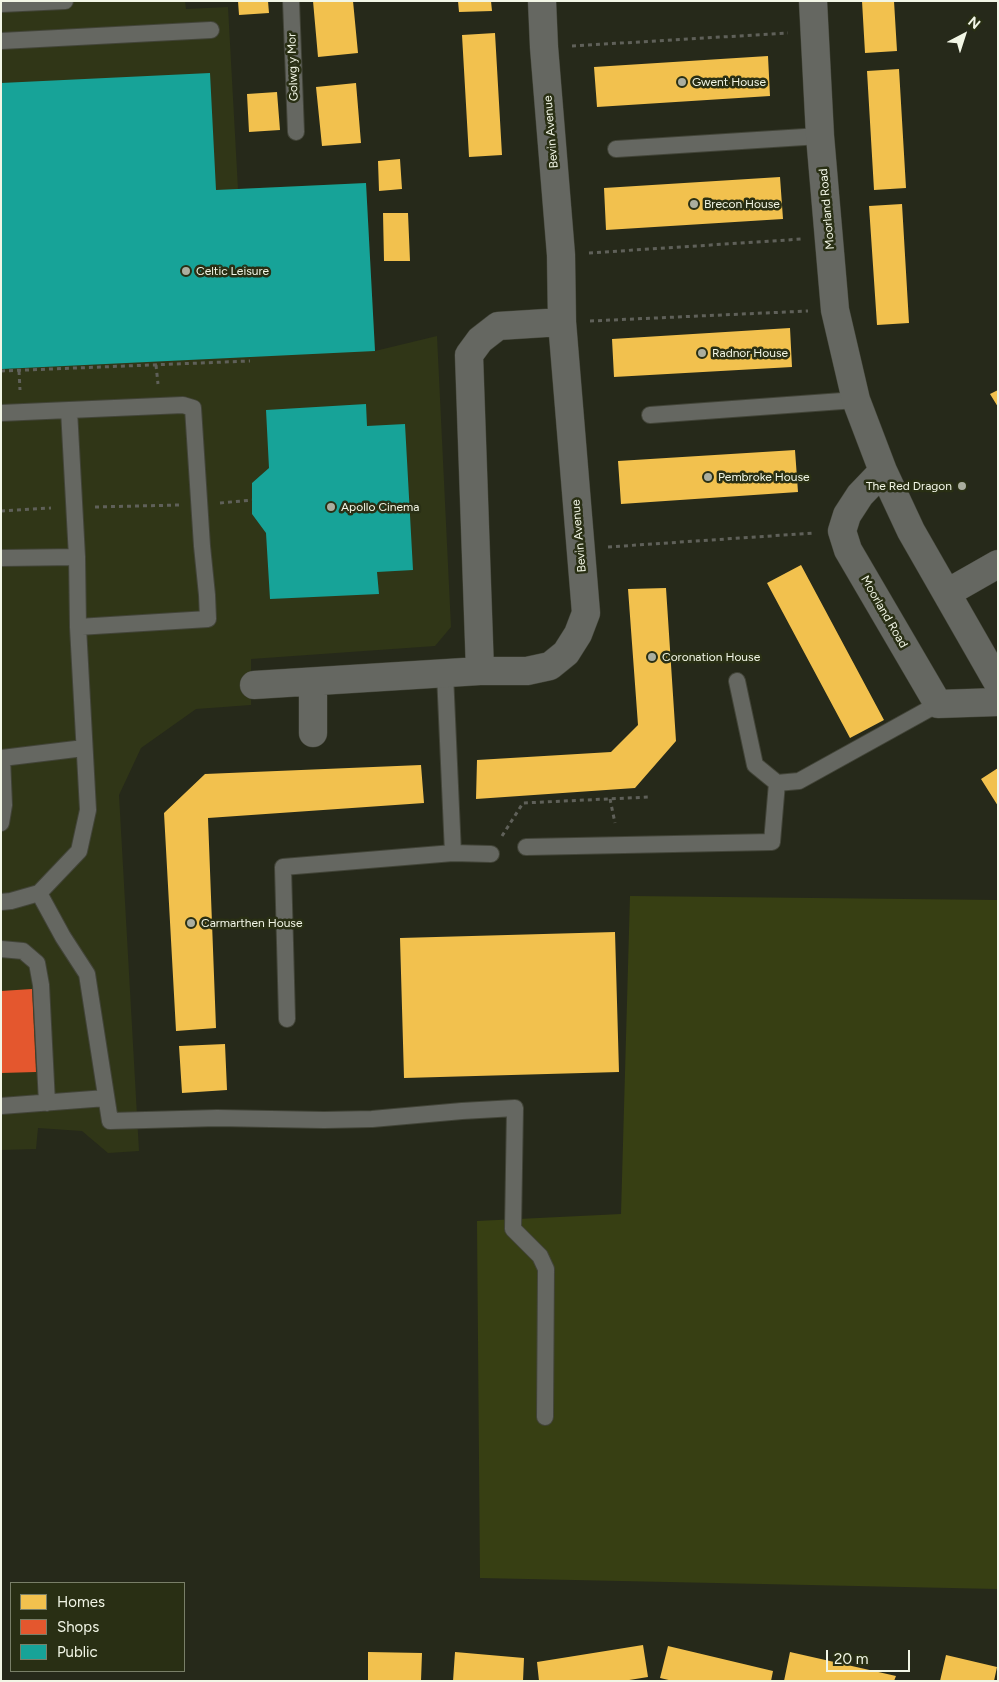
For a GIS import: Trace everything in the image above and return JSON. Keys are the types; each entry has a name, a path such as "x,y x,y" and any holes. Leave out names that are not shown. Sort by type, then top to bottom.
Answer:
{"street":[{"name":"Bevin Avenue","path":"254,685 480,671 527,671 550,666 566,653 578,634 586,613 562,322 561,255 542,1"},
{"name":"Moorland Road","path":"812,1 820,136 835,310 856,400 883,471 911,531 998,683"},
{"path":"480,671 469,356 480,340 498,326 562,322"},
{"path":"842,531 846,515 860,494 883,471"},
{"name":"Moorland Road","path":"842,531 848,550 938,704"},
{"path":"947,593 998,564"},
{"path":"313,682 313,733"},
{"path":"938,704 998,702"}],"lane":[{"path":"1,4 65,1"},
{"name":"Golwg y Mor","path":"291,1 296,132"},
{"path":"1,41 211,30"},
{"path":"616,149 820,136"},
{"path":"650,415 856,400"},
{"path":"1,413 183,405 193,408 202,546 208,596 208,619 78,627"},
{"path":"1,902 39,893 79,850 88,810 78,627 77,557 68,410"},
{"path":"1,558 77,557"},
{"path":"445,674 453,853"},
{"path":"737,681 755,765 777,783 799,781 938,704"},
{"path":"2,758 84,748"},
{"path":"1,750 4,805 1,823"},
{"path":"526,847 772,842 777,783"},
{"path":"287,1019 283,867 453,853 491,854"},
{"path":"39,893 63,938 87,974 110,1121 217,1118 372,1120 515,1108 513,1229 531,1245 540,1256 546,1269 545,1417"},
{"path":"1,949 23,952 37,964 41,985 47,1103"},
{"path":"1,1106 106,1098"}],"path":[{"path":"544,47 815,32"},
{"path":"561,255 830,237"},
{"path":"562,322 835,310"},
{"path":"1,371 250,361"},
{"path":"1,511 74,507 199,505 252,500"},
{"path":"580,549 842,531"},
{"path":"491,854 523,803 649,797"}],"shaded area":[{"path":"1,1 185,1 186,9 228,7 238,189 366,183 375,351 437,336 451,627 435,646 251,659 251,705 196,709 141,748 119,795 139,1151 108,1153 82,1131 38,1128 36,1149 1,1150"},
{"path":"630,896 998,900 998,1589 480,1578 477,1221 621,1214"}],"building: Homes":[{"path":"238,1 268,1 269,13 239,15"},
{"path":"313,1 353,1 358,53 318,57"},
{"path":"458,1 491,1 492,11 459,12"},
{"path":"862,1 894,1 897,51 865,53"},
{"path":"495,33 502,155 469,157 462,35"},
{"name":"Gwent House","path":"768,56 770,96 597,107 594,67"},
{"path":"899,69 906,188 874,190 867,71"},
{"path":"356,83 361,143 322,146 316,87"},
{"path":"277,92 280,130 249,132 247,94"},
{"path":"400,159 402,189 379,191 378,161"},
{"name":"Brecon House","path":"780,177 783,219 606,230 604,188"},
{"path":"902,204 909,323 877,325 869,206"},
{"path":"383,213 408,213 410,261 384,261"},
{"name":"Radnor House","path":"790,328 792,367 614,377 612,339"},
{"path":"998,390 998,407 990,394"},
{"name":"Pembroke House","path":"795,450 798,492 621,504 618,461"},
{"path":"801,565 884,720 850,738 767,583"},
{"name":"Coronation House","path":"666,588 676,741 635,788 476,799 477,760 611,752 638,725 628,589"},
{"name":"Carmarthen House","path":"421,765 424,803 208,818 216,1028 176,1031 164,813 205,774"},
{"path":"998,768 998,806 981,779"},
{"path":"615,932 619,1072 404,1078 400,938"},
{"path":"225,1044 227,1090 182,1093 179,1046"},
{"path":"643,1645 648,1677 623,1681 539,1681 537,1662"},
{"path":"668,1646 773,1671 771,1681 673,1681 660,1678"},
{"path":"368,1652 422,1653 421,1681 368,1681"},
{"path":"455,1652 524,1658 523,1681 453,1681"},
{"path":"790,1652 896,1676 894,1681 784,1681"},
{"path":"946,1655 997,1667 994,1681 940,1681"}],"building: Shops":[{"path":"32,989 36,1072 1,1073 1,991"}],"building: Public":[{"name":"Celtic Leisure","path":"210,73 216,190 366,183 375,351 2,369 1,83"},
{"name":"Apollo Cinema","path":"366,404 367,426 405,424 413,570 377,572 379,594 270,599 266,533 252,514 252,483 269,468 266,410"}],"place":[{"name":"Gwent House","path":"682,82"},
{"name":"Brecon House","path":"694,204"},
{"name":"Celtic Leisure","path":"186,271"},
{"name":"Radnor House","path":"702,353"},
{"name":"Pembroke House","path":"708,477"},
{"name":"The Red Dragon","path":"962,486"},
{"name":"Apollo Cinema","path":"331,507"},
{"name":"Coronation House","path":"652,657"},
{"name":"Carmarthen House","path":"191,923"}]}
